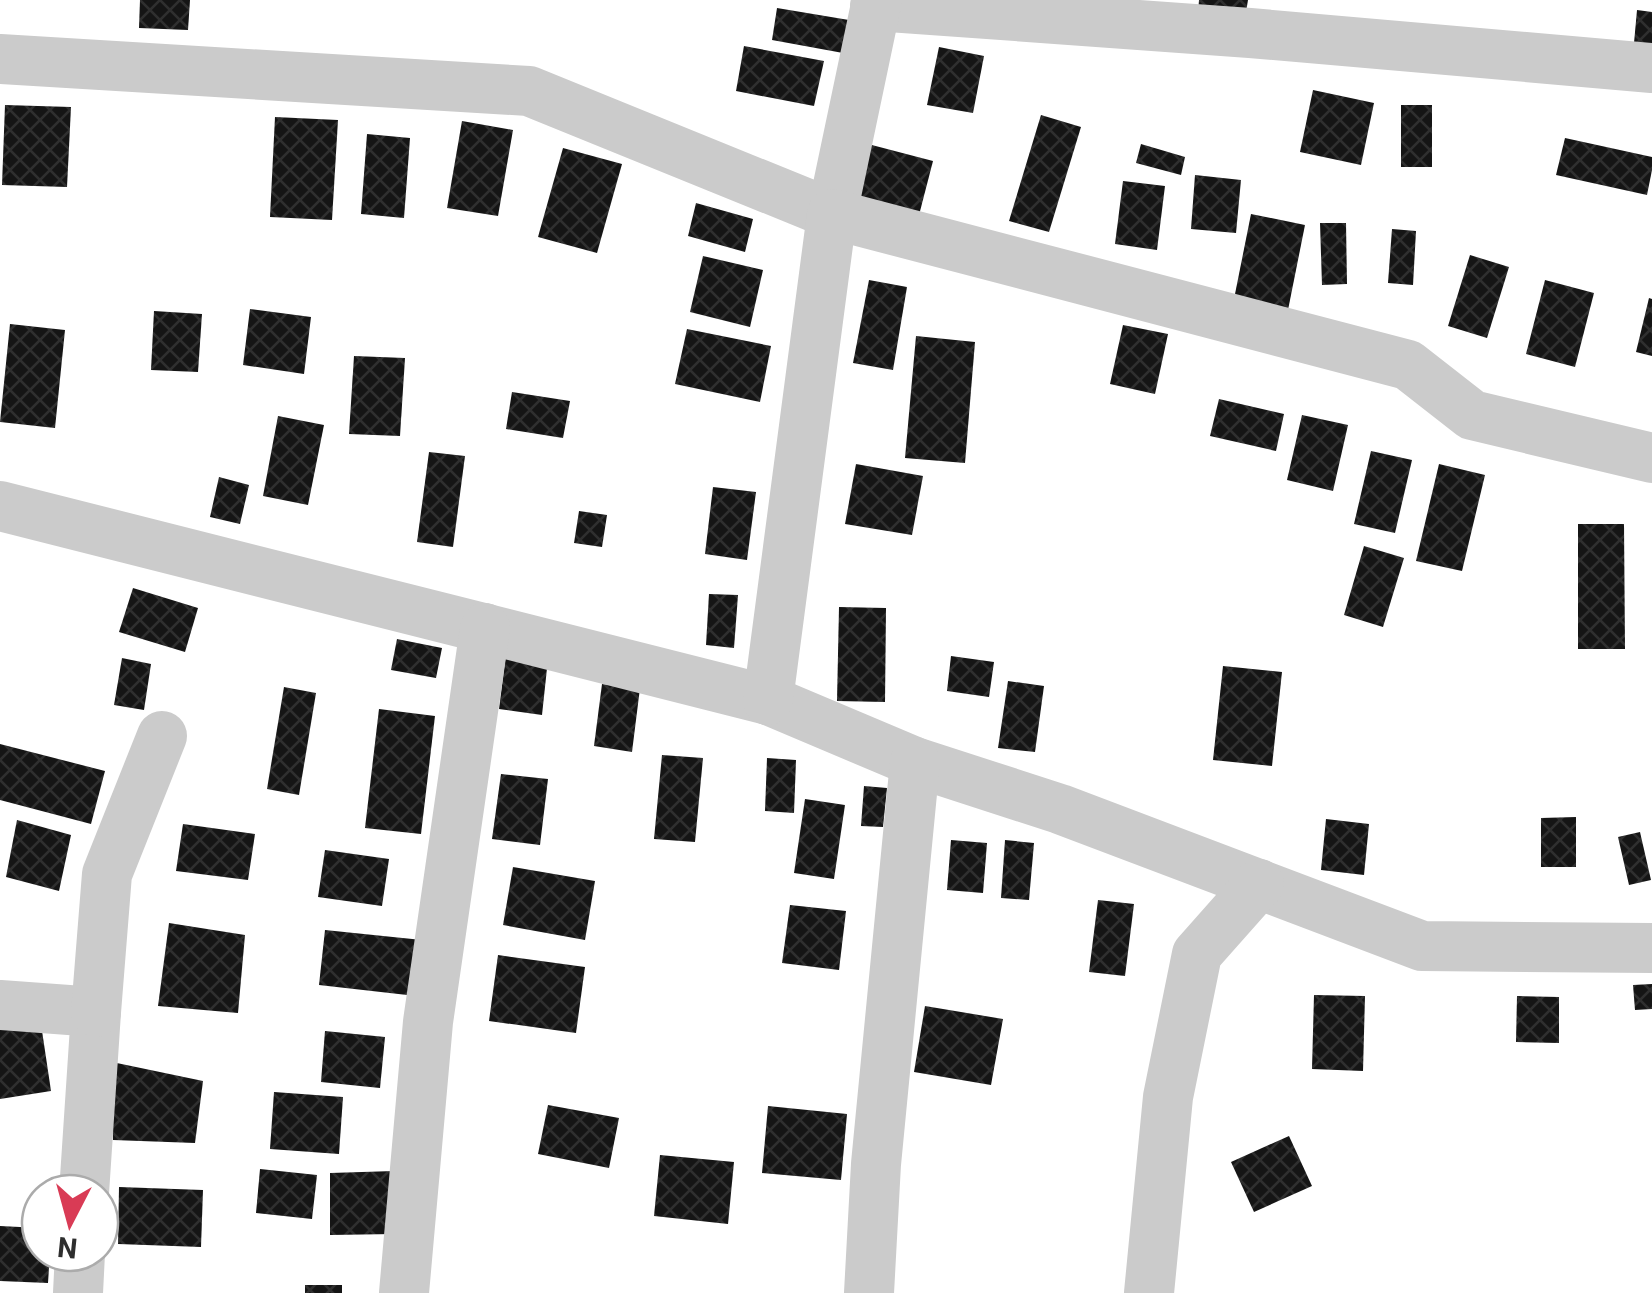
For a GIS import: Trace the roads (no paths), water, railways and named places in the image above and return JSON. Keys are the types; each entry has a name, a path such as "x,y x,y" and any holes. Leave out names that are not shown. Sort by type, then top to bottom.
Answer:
{"street":[{"path":"768,700 832,214 876,3 1652,68"},
{"path":"0,59 529,91 832,214 1408,365 1472,416 1652,458"},
{"path":"0,506 768,700 915,762 1060,809 1422,946 1652,948"},
{"path":"404,1293 428,1022 485,628"},
{"path":"85,1173 107,874 162,736"},
{"path":"869,1293 876,1164 915,762"},
{"path":"1149,1293 1168,1097 1198,954 1259,884"},
{"path":"0,1005 96,1012"}]}
